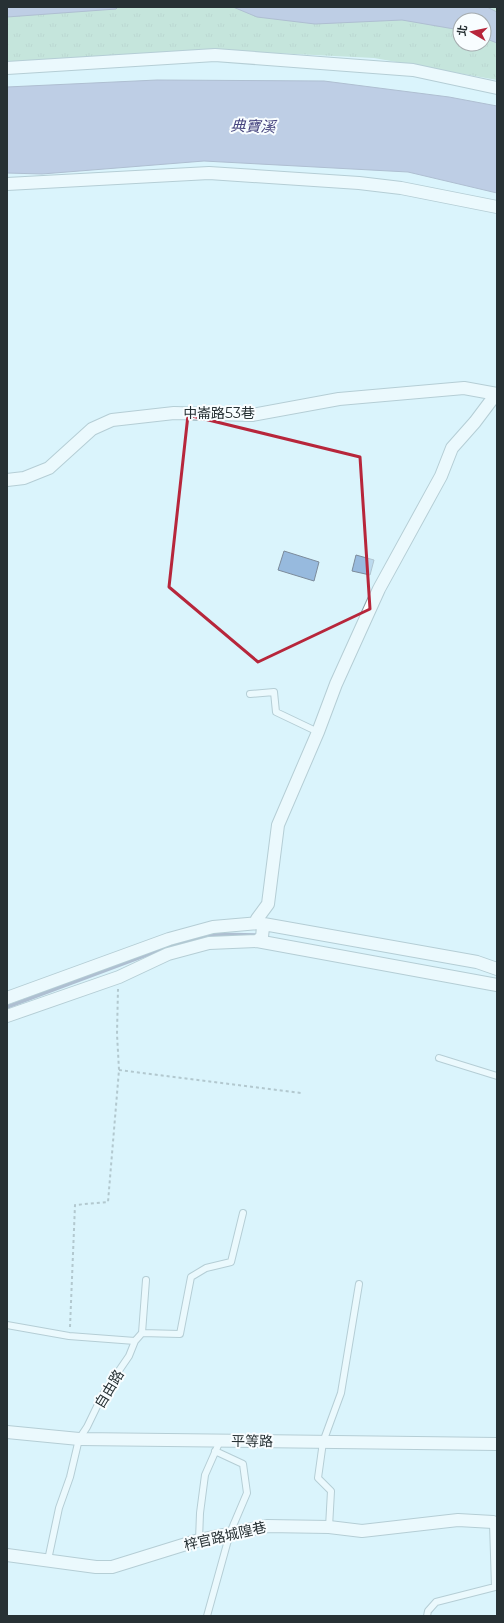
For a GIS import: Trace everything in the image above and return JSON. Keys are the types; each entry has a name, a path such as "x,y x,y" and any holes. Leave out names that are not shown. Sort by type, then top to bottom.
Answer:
{"street":[{"path":"7,68 215,55 413,70 497,88"},
{"path":"7,184 209,174 358,183 401,188 497,207"},
{"name":"中崙路53巷","path":"7,480 24,478 49,468 92,429 112,420 174,413 252,415 339,399 464,388 496,394"},
{"path":"260,932 257,920 268,904 278,825 318,732 336,684 379,589 441,476 452,448 475,422 496,394"},
{"path":"7,998 169,939 213,927 260,932 475,971 497,969"},
{"path":"7,1016 118,977 168,954 260,932 475,971 497,985"},
{"name":"平等路","path":"7,1432 79,1439 217,1446 323,1442 497,1444"},
{"name":"梓官路城隍巷","path":"7,1555 112,1567 199,1540 267,1526 329,1527 362,1532 458,1520 496,1520"}],"lane":[{"path":"250,694 274,692 276,712 318,732"},
{"path":"439,1058 497,1076"},
{"path":"146,1280 142,1333 180,1334 191,1277 206,1268 231,1262 243,1213"},
{"path":"329,1527 331,1491 318,1478 323,1442 340,1392 359,1284"},
{"path":"7,1325 70,1336 135,1341"},
{"name":"自由路","path":"48,1560 59,1508 70,1477 79,1439 87,1427 103,1394 129,1356 135,1341 142,1333"},
{"path":"199,1540 200,1513 205,1475 217,1446 243,1464 247,1493 230,1533 206,1616"},
{"path":"427,1616 428,1611 436,1602 495,1587 496,1520"}],"path":[{"path":"70,1336 75,1205 108,1202 120,1070 117,1034 118,977"},
{"path":"120,1070 301,1093"}],"highlighted area":[{"path":"188,415 360,457 370,609 258,662 169,587"}],"green space":[{"path":"7,7 497,7 497,80 374,58 212,50 7,64"}],"water":[{"path":"7,7 118,7 116,9 7,17"},
{"path":"233,7 487,7 497,12 497,43 492,41 492,12 452,12 452,29 402,20 315,24 257,17"},
{"name":"典寶溪","path":"157,80 324,81 449,97 497,106 497,193 408,172 204,161 42,174 7,173 7,87"}],"building":[{"path":"284,551 319,562 314,581 278,570"},
{"path":"356,555 374,560 370,575 352,571"}],"waterway":[{"path":"7,1007 165,948 210,934 259,935"}]}
